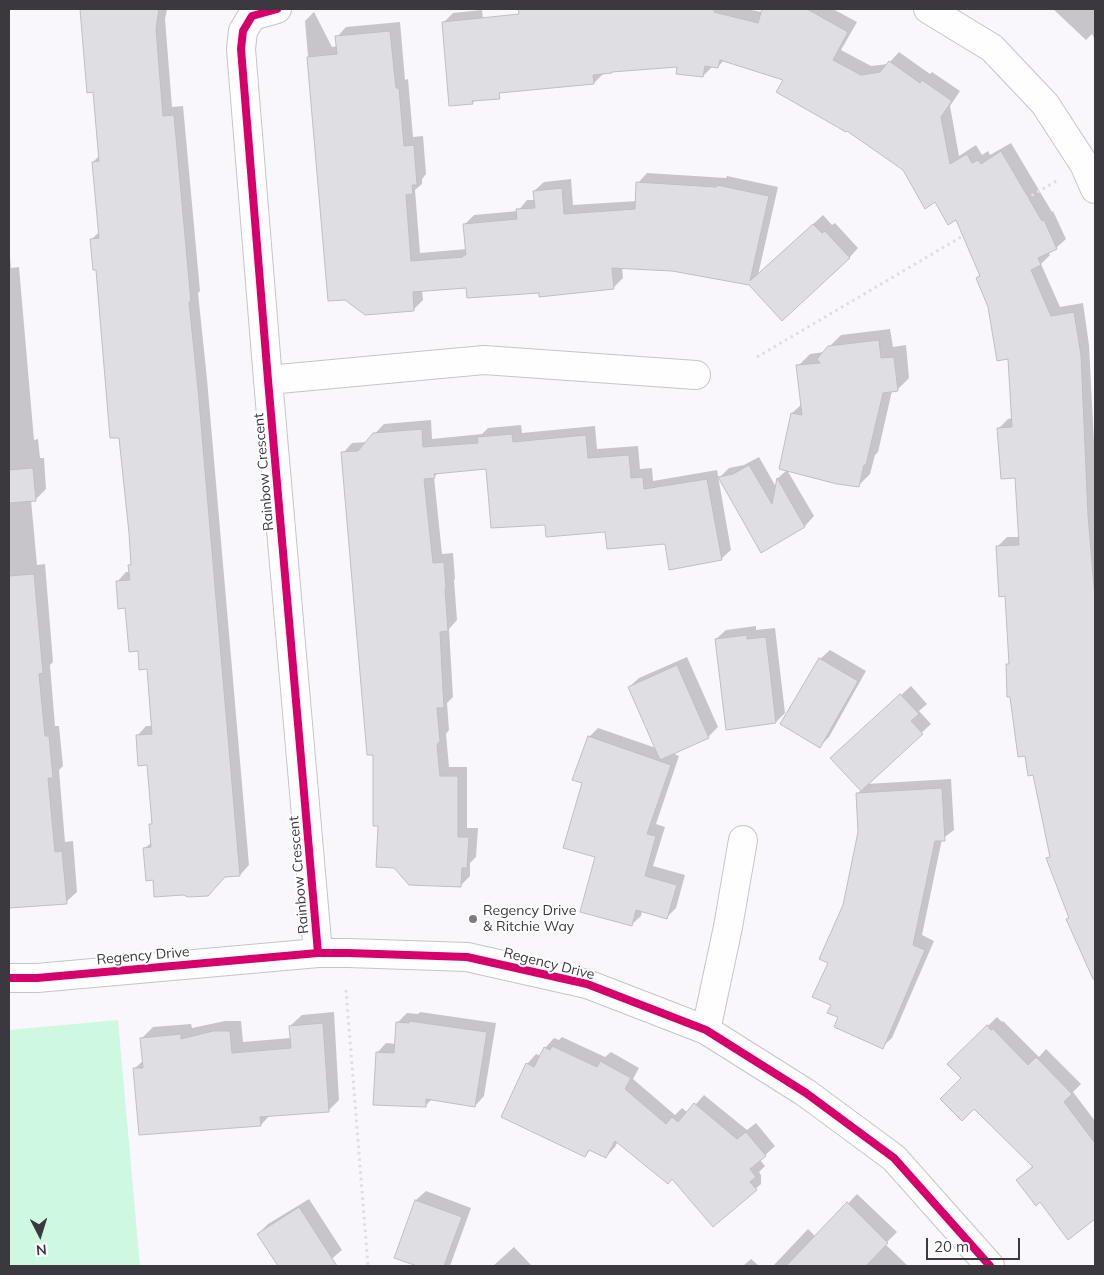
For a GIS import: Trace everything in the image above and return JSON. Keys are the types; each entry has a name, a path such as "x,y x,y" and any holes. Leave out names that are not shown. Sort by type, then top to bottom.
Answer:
{"street":[{"name":"Rainbow Crescent","path":"277,9 252,16 244,31 241,49 318,953"},
{"path":"928,9 992,48 1045,104 1084,164 1095,190"},
{"path":"268,380 484,360 696,375"},
{"path":"706,1030 728,927 743,840"},
{"name":"Regency Drive","path":"9,978 37,978 318,953 467,957 588,984 706,1030 806,1093 894,1158 990,1266"}],"path":[{"path":"757,357 1058,180"},
{"path":"346,990 368,1266"}],"green space":[{"path":"118,1020 140,1266 9,1266 9,1030"}],"building":[{"path":"80,9 159,9 156,29 163,116 174,115 240,876 225,877 208,896 154,897 153,880 146,881 143,848 151,847 149,824 152,824 147,765 138,766 136,735 152,734 147,669 139,670 138,651 129,652 125,608 118,609 116,581 130,580 128,565 131,565 129,533 119,438 110,438 96,270 93,270 90,239 99,238 92,162 99,161 93,92 87,93"},
{"path":"518,9 714,9 714,12 758,23 762,9 807,9 848,32 833,60 861,75 880,72 889,61 920,83 922,80 952,101 941,117 950,164 967,154 972,163 978,160 981,164 1001,151 1042,221 1044,220 1057,249 1038,258 1041,265 1031,270 1051,316 1074,312 1081,355 1088,515 1095,598 1095,980 1066,919 1069,918 1046,858 1050,857 1033,775 1028,776 1025,756 1018,757 1010,697 1007,697 1006,664 1009,664 1005,596 999,597 996,546 1019,545 1015,478 1001,479 997,428 1012,427 1008,359 997,361 988,307 976,278 980,276 956,220 948,225 935,202 925,209 903,170 847,131 776,92 783,80 720,60 718,68 705,66 703,77 676,74 677,67 612,72 593,75 594,84 499,93 500,99 472,101 473,104 449,106 442,22 519,14"},
{"path":"390,31 396,88 399,88 404,146 414,145 417,185 412,185 413,194 406,195 411,261 463,257 463,255 466,255 463,224 517,219 516,209 535,208 533,191 562,188 564,214 635,209 636,182 716,187 717,185 769,196 750,281 813,224 822,233 825,231 850,258 782,321 749,285 672,271 612,268 614,289 539,297 539,293 467,298 466,288 413,292 414,311 365,315 345,300 328,301 307,57 337,54 335,36"},
{"path":"879,340 881,358 894,357 898,391 883,393 859,487 837,484 779,469 791,413 802,415 796,365 820,363 817,359 828,346"},
{"path":"422,429 423,447 478,443 477,437 512,434 513,442 586,435 588,458 629,455 631,478 643,477 644,489 707,479 722,560 669,570 665,544 607,549 605,532 546,537 545,525 491,528 486,469 434,474 435,478 424,479 433,563 444,562 446,589 448,631 440,632 444,708 437,708 440,741 437,745 440,776 458,776 458,837 469,837 467,868 462,868 461,887 409,885 394,868 376,867 378,826 373,826 373,755 367,755 341,452 358,451 373,433"},
{"path":"749,465 772,504 777,478 805,527 761,553 718,477 733,474"},
{"path":"33,468 36,501 9,503 9,470"},
{"path":"34,574 43,673 39,674 45,736 49,736 53,778 48,778 55,852 62,851 67,904 9,908 9,576"},
{"path":"747,635 747,639 766,637 776,723 726,730 715,639"},
{"path":"819,658 858,681 820,748 780,724"},
{"path":"677,665 709,738 660,760 628,687"},
{"path":"900,694 919,714 911,721 923,734 861,791 830,758"},
{"path":"588,736 671,765 647,834 656,836 645,876 677,885 667,919 636,910 632,926 580,912 595,857 563,848 582,783 572,780"},
{"path":"942,788 945,841 935,841 913,945 925,950 883,1049 834,1027 838,1017 827,1013 831,1005 812,997 828,963 819,959 843,905 858,832 856,793"},
{"path":"409,1021 487,1032 475,1107 426,1099 426,1107 373,1105 376,1052 394,1053 396,1022 409,1023"},
{"path":"323,1023 329,1112 260,1117 261,1126 139,1135 133,1068 143,1068 140,1038 181,1034 181,1039 213,1031 230,1031 232,1053 291,1048 289,1026"},
{"path":"987,1025 1028,1065 1036,1057 1072,1094 1064,1102 1095,1143 1095,1219 1068,1240 1040,1202 1036,1206 1016,1180 1033,1167 974,1109 962,1121 940,1099 961,1078 947,1064"},
{"path":"552,1046 597,1067 600,1061 631,1078 625,1089 666,1124 672,1117 678,1122 694,1103 737,1139 746,1132 766,1156 750,1169 756,1177 750,1182 757,1190 713,1227 672,1179 668,1184 615,1141 606,1158 589,1150 585,1157 501,1117 526,1063 534,1067 544,1047 550,1050"},
{"path":"415,1200 462,1217 444,1266 417,1266 394,1258"},
{"path":"847,1202 888,1243 866,1266 786,1266"},
{"path":"299,1207 337,1266 278,1266 257,1234"}],"cycle path":[{"path":"277,9 252,16 243,31 241,49 318,953"},
{"path":"9,978 37,978 318,953 348,953 467,957 587,984 706,1030 806,1093 894,1158 990,1266"}],"place":[{"name":"Regency Drive & Ritchie Way","path":"473,919"}]}
